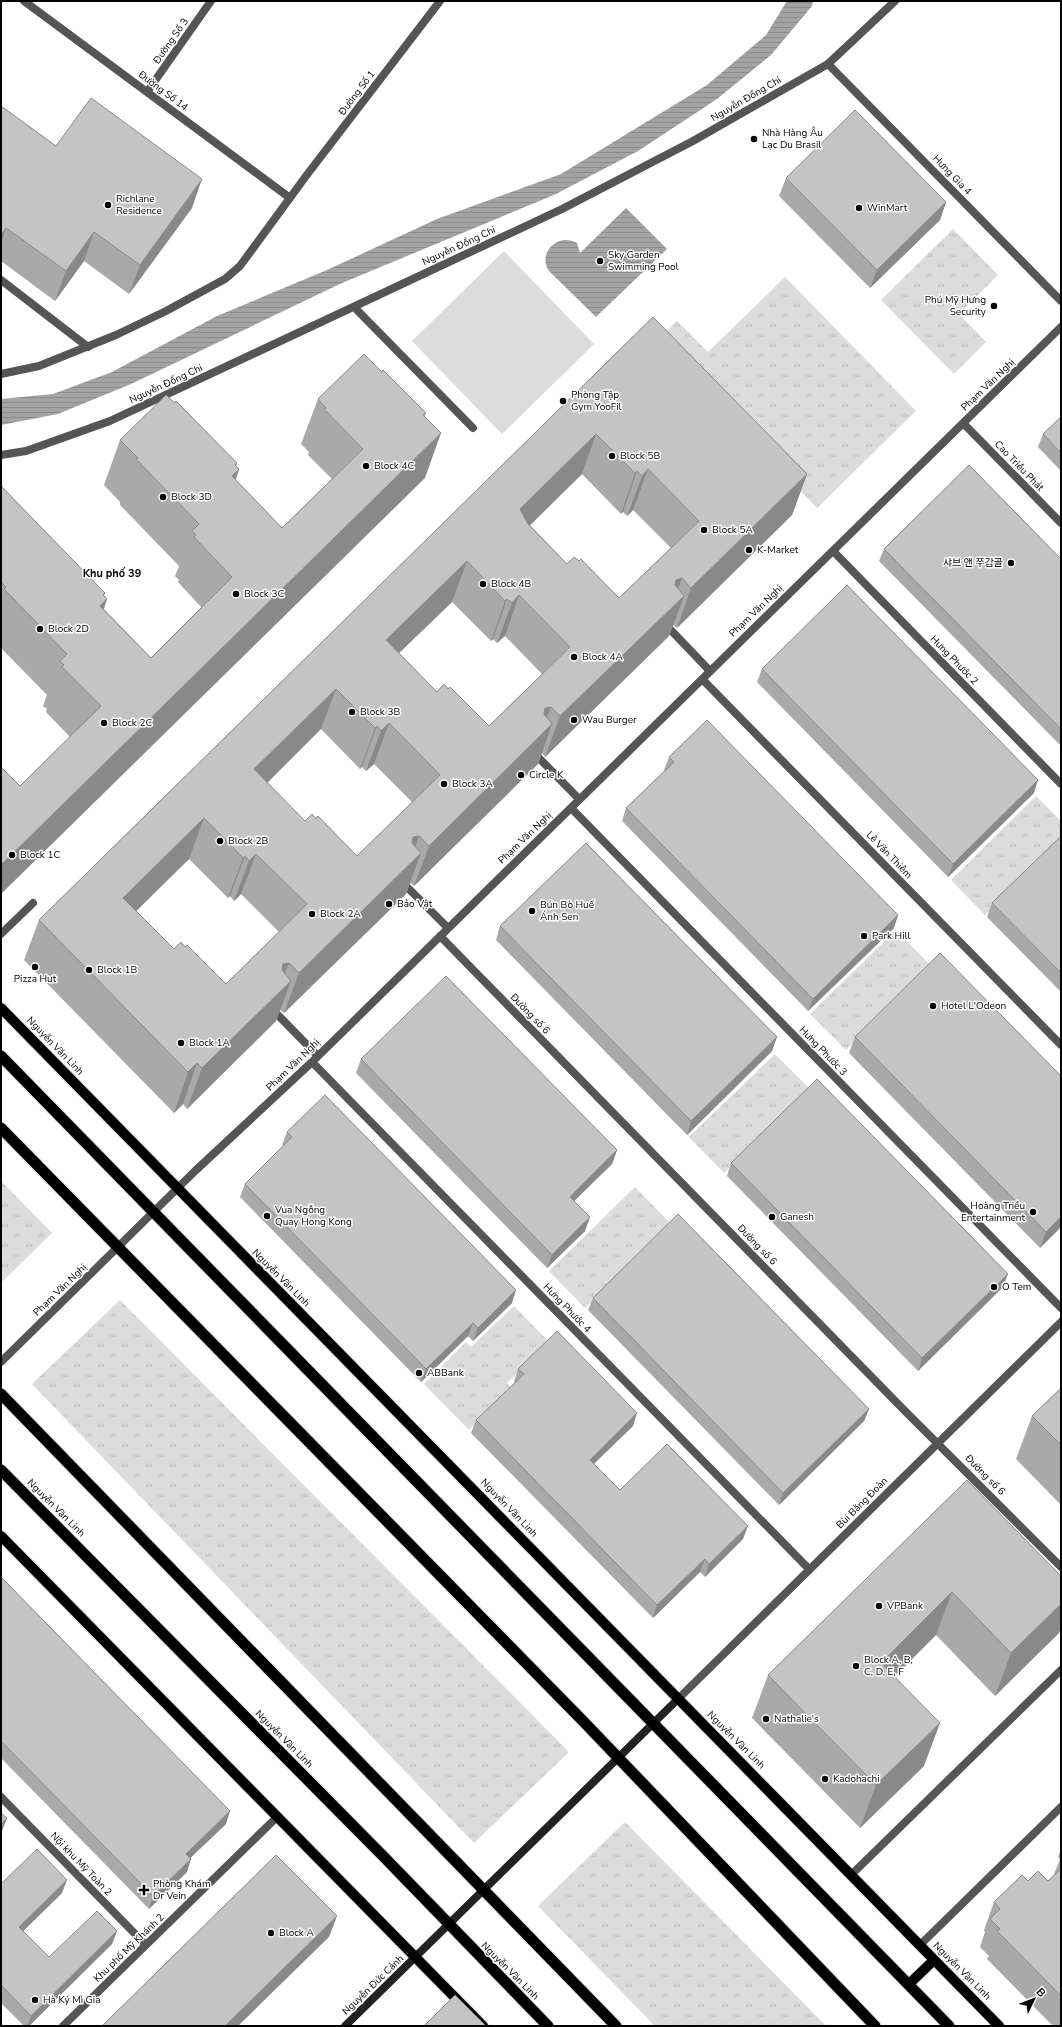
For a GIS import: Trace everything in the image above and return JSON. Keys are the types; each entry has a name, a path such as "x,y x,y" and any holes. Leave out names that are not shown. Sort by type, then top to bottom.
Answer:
{"highway":[{"path":"1,1056 949,2026"},
{"path":"1,1128 617,1759 875,2026"},
{"path":"1,1394 616,2026"},
{"name":"Nguyễn Văn Linh","path":"1,1470 380,1852 448,1925 548,2026"}],"main road":[{"name":"Nguyễn Văn Linh","path":"1,1008 999,2026"},
{"path":"1,1536 483,2026"},
{"name":"Nguyễn Đức Cảnh","path":"345,2026 678,1699"},
{"path":"909,1984 934,1960"}],"street":[{"name":"Đường Số 14","path":"24,1 290,198"},
{"name":"Đường Số 3","path":"147,92 211,1"},
{"name":"Đường Số 1","path":"1,374 39,366 88,347 166,312 225,279 240,266 440,1"},
{"name":"Nguyễn Đổng Chi","path":"1,455 26,451 110,421 562,209 693,141 828,64 895,1"},
{"name":"Hưng Gia 4","path":"828,64 1061,301"},
{"path":"1,280 88,347"},
{"path":"354,307 473,428"},
{"name":"Phạm Văn Nghị","path":"1,1362 154,1212 312,1062 1061,327"},
{"name":"Cao Triều Phát","path":"963,423 1061,523"},
{"name":"Hưng Phước 2","path":"832,551 1061,784"},
{"path":"665,624 710,670"},
{"name":"Lê Văn Thiêm","path":"702,679 1061,1045"},
{"path":"534,753 579,799"},
{"name":"Hưng Phước 3","path":"571,808 1061,1308"},
{"path":"402,882 448,928"},
{"path":"1,934 33,903"},
{"name":"Đường số 6","path":"440,936 1061,1567"},
{"path":"272,1009 318,1056"},
{"name":"Hưng Phước 4","path":"312,1062 809,1569"},
{"name":"Bùi Bằng Đoàn","path":"678,1699 1061,1322"},
{"path":"851,1875 1061,1670"},
{"name":"Nội khu Mỹ Toàn 2","path":"1,1796 146,1945"},
{"path":"920,1945 1061,1807"},
{"name":"Khu phố Mỹ Khánh 2","path":"63,2026 277,1817"}],"green space":[{"path":"953,229 998,275 959,314 986,342 954,374 881,300"},
{"path":"504,251 594,344 502,434 412,341"},
{"path":"785,277 916,411 817,508 655,342 677,321 708,352"},
{"path":"1036,796 1061,821 1061,840 985,915 951,880"},
{"path":"896,930 932,967 846,1050 810,1014"},
{"path":"775,1054 810,1089 724,1173 689,1137"},
{"path":"1,1181 52,1233 1,1283"},
{"path":"635,1187 671,1224 585,1308 549,1271"},
{"path":"120,1300 569,1752 474,1843 32,1384"},
{"path":"514,1306 549,1342 507,1383 512,1389 469,1430 424,1384 466,1342 471,1347"},
{"path":"625,1822 826,2026 655,2026 538,1906"}],"shaded area":[{"path":"787,1 813,1 812,6 771,55 717,99 638,151 556,194 342,283 131,384 58,414 1,425 1,399 53,394 112,372 217,316 327,270 437,219 561,174 707,85 766,35"},
{"name":"Sky Garden Swimming Pool","path":"626,208 667,249 596,317 549,271 546,264 546,257 551,246 563,240 570,240 577,243 580,253"}],"building":[{"path":"91,98 202,179 140,265 94,232 66,271 6,228 1,235 1,106 56,146"},
{"name":"WinMart","path":"855,110 946,202 877,270 786,178"},
{"path":"653,317 807,474 691,588 682,578 676,580 675,585 684,596 560,716 551,707 545,708 544,714 552,724 429,846 419,836 413,837 412,843 421,853 299,973 289,963 283,964 282,970 291,981 202,1068 197,1063 188,1072 39,920","holes":["596,434 635,473 637,471 642,476 648,469 699,521 619,598 581,559 579,561 574,557 567,564 528,524 520,509","467,561 505,601 507,599 512,603 519,595 570,647 489,726 450,687 448,689 444,684 437,692 386,640","336,689 375,728 377,726 381,731 389,723 440,775 357,856 318,816 316,819 312,814 305,821 254,769","204,818 243,858 245,856 249,861 256,854 307,904 226,984 187,945 185,947 181,942 174,949 123,898"]},
{"path":"364,354 382,372 383,370 426,413 423,415 441,433 1,865 1,767 20,786 101,706 62,667 64,665 60,661 67,654 4,589 6,587 1,582 1,486 105,593 103,595 107,599 100,606 151,658 232,577 194,537 196,535 192,531 199,524 136,459 138,458 120,440 166,395 175,403 176,401 237,463 235,465 239,469 232,476 282,528 363,449 324,409 326,408 318,399"},
{"path":"1061,417 1061,453 1043,434"},
{"path":"969,465 1061,559 1061,729 884,549"},
{"path":"847,585 1038,780 953,864 762,669"},
{"path":"707,720 898,915 813,999 626,808 674,762 669,757"},
{"path":"1061,836 1061,973 992,903"},
{"path":"586,843 777,1037 691,1121 500,926"},
{"path":"940,953 1061,1076 1061,1217 1046,1232 855,1037"},
{"path":"446,976 617,1150 570,1197 590,1217 552,1255 361,1059"},
{"path":"817,1079 1008,1274 922,1358 731,1163"},
{"path":"325,1095 516,1290 478,1328 473,1323 426,1369 245,1184 292,1137 287,1132"},
{"path":"678,1214 869,1409 783,1493 593,1298"},
{"path":"557,1331 637,1413 590,1460 620,1490 667,1444 748,1526 709,1564 705,1559 657,1605 476,1420 524,1374 518,1369"},
{"path":"1061,1388 1061,1445 1032,1416"},
{"name":"Block A, B, C, D, E, F","path":"967,1480 1061,1576 1061,1604 1011,1653 952,1592 881,1663 940,1723 876,1785 768,1675"},
{"path":"1,1577 230,1811 186,1854 191,1859 153,1896 1,1741"},
{"path":"1,1813 7,1818 1,1824"},
{"path":"37,1849 67,1880 19,1927 49,1957 97,1911 117,1931 31,2016 1,1985 1,1884"},
{"path":"276,1855 337,1916 225,2026 102,2026"},
{"path":"1061,1869 1061,1996 997,1931 1000,1929 990,1919 1000,1909 994,1902 1022,1875 1028,1881 1038,1871 1048,1881"},
{"path":"455,1995 486,2026 424,2026"}],"place":[{"name":"Nhà Hàng Âu Lạc Du Brasil","path":"754,139"},
{"name":"Richlane Residence","path":"108,205"},
{"name":"WinMart","path":"859,208"},
{"name":"Sky Garden Swimming Pool","path":"600,261"},
{"name":"Phú Mỹ Hưng Security","path":"994,306"},
{"name":"Phòng Tập Gym YooFil","path":"563,401"},
{"name":"Block 5B","path":"612,456"},
{"name":"Block 4C","path":"366,466"},
{"name":"Block 3D","path":"163,497"},
{"name":"Block 5A","path":"704,530"},
{"name":"K-Market","path":"749,550"},
{"name":"샤브 앤 쭈갑골","path":"1011,563"},
{"name":"Block 4B","path":"483,584"},
{"name":"Block 3C","path":"236,594"},
{"name":"Block 2D","path":"40,629"},
{"name":"Block 4A","path":"574,657"},
{"name":"Block 3B","path":"352,712"},
{"name":"Wau Burger","path":"574,720"},
{"name":"Block 2C","path":"104,723"},
{"name":"Circle K","path":"521,775"},
{"name":"Block 3A","path":"444,784"},
{"name":"Block 2B","path":"220,841"},
{"name":"Block 1C","path":"12,855"},
{"name":"Bảo Vật","path":"389,904"},
{"name":"Bún Bò Huế Ánh Sen","path":"532,911"},
{"name":"Block 2A","path":"312,914"},
{"name":"Park Hill","path":"864,936"},
{"name":"Pizza Hut","path":"35,967"},
{"name":"Block 1B","path":"89,970"},
{"name":"Hotel L'Odeon","path":"933,1006"},
{"name":"Block 1A","path":"181,1043"},
{"name":"Hoàng Triều Entertainment","path":"1033,1212"},
{"name":"Vua Ngỗng Quay Hong Kong","path":"267,1216"},
{"name":"Ganesh","path":"772,1217"},
{"name":"O Tem","path":"994,1287"},
{"name":"ABBank","path":"419,1373"},
{"name":"VPBank","path":"879,1606"},
{"name":"Block A, B, C, D, E, F","path":"856,1666"},
{"name":"Nathalie's","path":"766,1719"},
{"name":"Kadohachi","path":"825,1779"},
{"name":"Phòng Khám Dr Vein","path":"144,1890"},
{"name":"Block A","path":"271,1933"},
{"name":"Hà Ký Mì Gia","path":"35,2000"}],"district":[{"name":"Khu phố 39","path":"112,573"}]}
